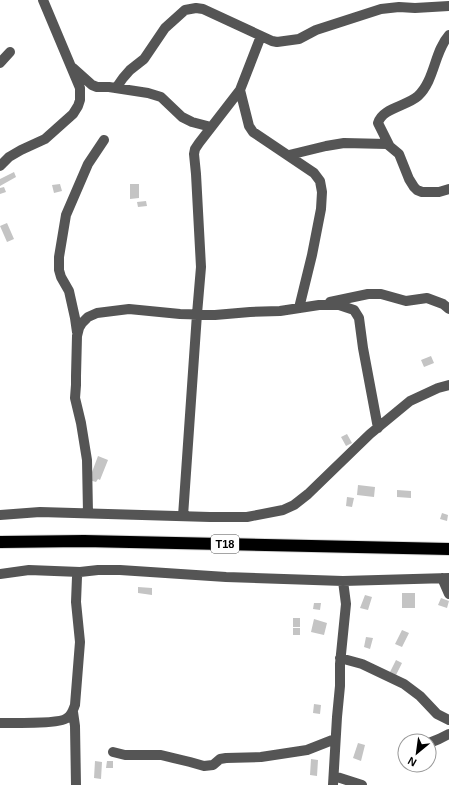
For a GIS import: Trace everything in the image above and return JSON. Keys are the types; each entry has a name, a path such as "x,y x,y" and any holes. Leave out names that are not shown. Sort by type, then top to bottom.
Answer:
{"highway":[{"name":"T18","path":"0,542 84,541 449,549"}],"street":[{"path":"0,166 21,150 45,140 76,110 80,100 80,88 43,0"},
{"path":"116,88 130,70 144,59 165,28 196,0"},
{"path":"185,10 196,8 203,10 276,42 299,39 316,30 381,9 399,7 415,8 449,6"},
{"path":"449,35 441,46 426,86 420,95 412,101 390,111 379,119 378,124 389,145 399,154 409,179 417,190 422,192 439,192 449,189"},
{"path":"183,516 201,267 194,154 199,143 240,90 261,36"},
{"path":"0,63 10,52"},
{"path":"71,66 92,85 97,87 116,88 148,93 161,98 182,117 192,122 211,127"},
{"path":"240,90 249,126 253,132 314,172 320,181 322,192 321,209 299,308"},
{"path":"88,513 87,460 75,398 77,336 75,318 69,291 61,277 59,270 59,257 66,215 88,164 104,140"},
{"path":"289,155 344,143 389,145"},
{"path":"77,336 79,328 88,317 97,313 129,309 180,314 215,315 280,311 319,305 368,294 381,294 406,301 427,298 443,304 449,309"},
{"path":"319,305 340,305 354,310 359,318 378,428"},
{"path":"0,515 40,512 248,517 283,510 294,505 308,494 378,428 410,402 438,388 449,385"},
{"path":"0,574 29,570 80,572 120,570 226,577 343,581 446,578 449,594"},
{"path":"76,785 75,726 73,712 75,705 80,642 76,602 76,577 80,572"},
{"path":"343,581 346,604 340,658 340,686 333,781 362,785"},
{"path":"340,658 362,664 404,684 420,696 437,714 449,720"},
{"path":"0,723 66,720 73,712"},
{"path":"437,740 449,734"},
{"path":"113,752 126,755 161,755 204,766 213,765 220,759 226,758 261,757 307,750 336,739"}],"building":[{"path":"14,172 16,177 0,186 0,179"},
{"path":"60,184 62,191 54,193 52,185"},
{"path":"130,184 139,184 139,198 130,199"},
{"path":"4,187 6,192 0,194 0,188"},
{"path":"146,201 147,206 138,207 137,202"},
{"path":"7,223 14,239 7,242 0,226"},
{"path":"431,356 434,363 424,367 421,360"},
{"path":"347,434 352,443 346,446 341,437"},
{"path":"98,456 108,460 100,480 98,479 96,482 89,480"},
{"path":"358,485 375,487 374,497 357,495"},
{"path":"397,490 411,491 411,498 397,497"},
{"path":"347,497 354,498 352,507 346,506"},
{"path":"442,513 448,515 447,521 440,519"},
{"path":"138,587 152,588 152,595 138,593"},
{"path":"402,593 415,593 415,608 402,608"},
{"path":"365,595 372,597 368,610 360,608"},
{"path":"441,598 449,601 447,608 438,605"},
{"path":"314,603 321,603 320,610 313,609"},
{"path":"293,618 300,618 300,627 293,627"},
{"path":"314,619 327,623 324,635 311,632"},
{"path":"293,628 300,628 300,635 293,635"},
{"path":"402,630 409,633 402,647 395,644"},
{"path":"366,637 373,638 370,649 364,647"},
{"path":"396,660 402,663 396,675 390,672"},
{"path":"314,704 321,705 320,714 313,713"},
{"path":"358,743 365,745 361,761 353,758"},
{"path":"311,759 318,760 317,776 310,775"},
{"path":"95,761 102,762 101,779 94,778"},
{"path":"107,761 113,761 113,768 106,768"}]}
